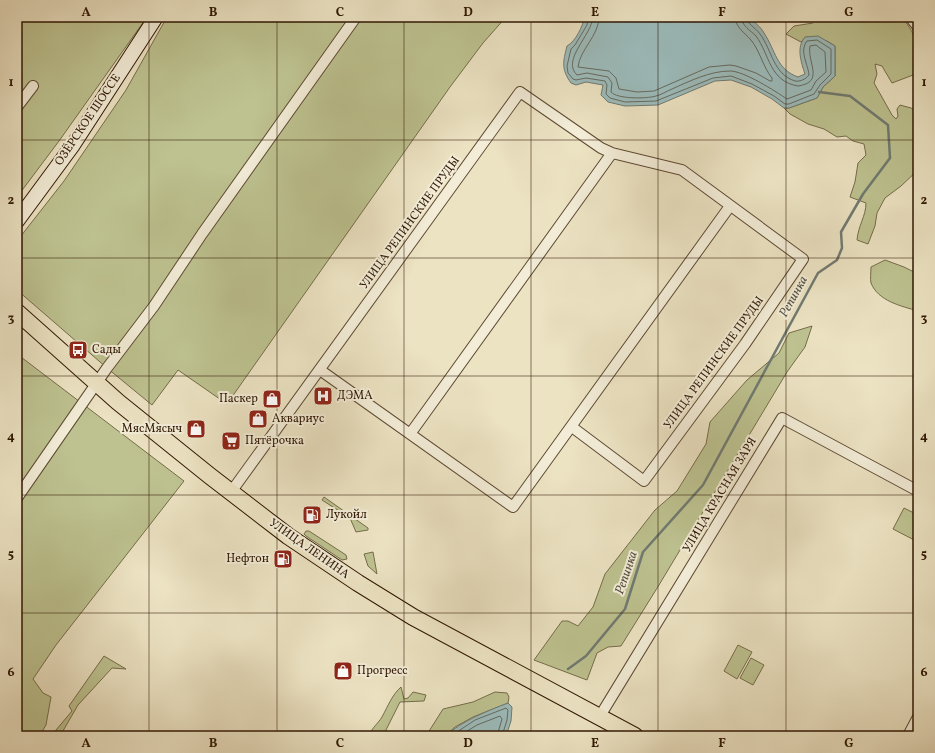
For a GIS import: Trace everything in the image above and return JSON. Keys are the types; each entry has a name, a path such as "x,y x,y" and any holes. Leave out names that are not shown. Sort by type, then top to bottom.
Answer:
{"main road":[{"name":"ОЗЁРСКОЕ ШОССЕ","path":"17,221 73,145 156,17"},
{"name":"УЛИЦА ЛЕНИНА","path":"17,312 98,384 231,492 288,536 370,591 413,617 635,736"}],"street":[{"path":"17,498 98,384 107,368 154,306 202,234 356,17"},
{"path":"910,17 918,27"},
{"path":"17,107 33,86"},
{"name":"УЛИЦА РЕПИНСКИЕ ПРУДЫ","path":"320,370 520,92 601,148 612,153 682,170 803,260 740,351 644,481 572,427"},
{"path":"410,434 612,153"},
{"path":"231,492 320,370 513,507 730,206"},
{"name":"УЛИЦА КРАСНАЯ ЗАРЯ","path":"600,716 782,418 918,491"},
{"path":"909,736 918,719"}],"green space":[{"path":"17,17 147,17 59,141 17,197"},
{"path":"167,17 506,17 483,43 450,87 227,404 178,370 152,405 17,290 17,241 64,181 126,90"},
{"path":"811,17 902,17 911,30 916,42 918,69 913,75 892,83 882,66 875,64 877,74 874,83 892,115 896,119 898,116 897,109 900,105 918,112 918,170 901,186 885,198 877,213 875,226 868,244 857,240 866,203 850,197 855,182 858,163 866,155 864,144 853,141 846,136 837,137 824,129 808,124 790,114 784,108 789,108 817,98 823,87 835,76 835,46 827,41 806,37 801,42 786,34 794,26 813,23"},
{"path":"885,260 918,274 918,311 891,302 874,289 871,283 871,267"},
{"path":"812,326 805,347 787,372 621,646 608,647 597,653 587,680 534,660 562,621 568,621 578,626 593,607 605,574 655,510 677,491 706,444 710,422 747,380 779,353 789,333"},
{"path":"17,354 184,481 56,645 33,679 43,693 51,697 46,725 40,735 41,736 17,736"},
{"path":"324,497 368,528 368,530 356,532 350,518 322,500"},
{"path":"904,508 918,515 918,542 893,529"},
{"path":"306,531 309,531 346,555 347,559 342,560 306,536 304,534"},
{"path":"373,552 377,574 368,566 364,554"},
{"path":"738,645 752,652 737,679 724,671"},
{"path":"104,656 126,669 112,668 78,705 60,736 51,736 72,711 69,706"},
{"path":"751,658 764,665 753,685 740,678"},
{"path":"401,687 404,699 408,698 413,692 426,695 424,701 400,702 383,736 369,736 393,697"},
{"path":"495,692 507,693 509,697 508,703 473,717 455,727 445,736 426,736 443,709 473,702"}],"water":[{"path":"585,17 749,17 763,31 777,59 785,69 798,77 805,74 800,50 802,41 805,37 818,36 835,46 835,76 823,87 817,98 789,108 784,108 751,87 731,80 715,81 658,105 625,106 608,102 601,95 603,85 586,82 576,85 571,83 564,69 567,46 576,37"},
{"path":"508,703 512,707 511,721 506,736 445,736 467,721"}],"waterway":[{"name":"Репинка","path":"568,669 586,656 625,609 643,552 703,485 818,273 837,260 842,248 841,232 863,194 890,158 888,125 850,96 819,92"}],"place":[{"name":"Сады","path":"78,350"},
{"name":"ДЭМА","path":"323,396"},
{"name":"Паскер","path":"272,399"},
{"name":"Аквариус","path":"258,419"},
{"name":"МясМясыч","path":"196,429"},
{"name":"Пятёрочка","path":"231,441"},
{"name":"Лукойл","path":"312,515"},
{"name":"Нефтон","path":"283,559"},
{"name":"Прогресс","path":"343,671"}]}
